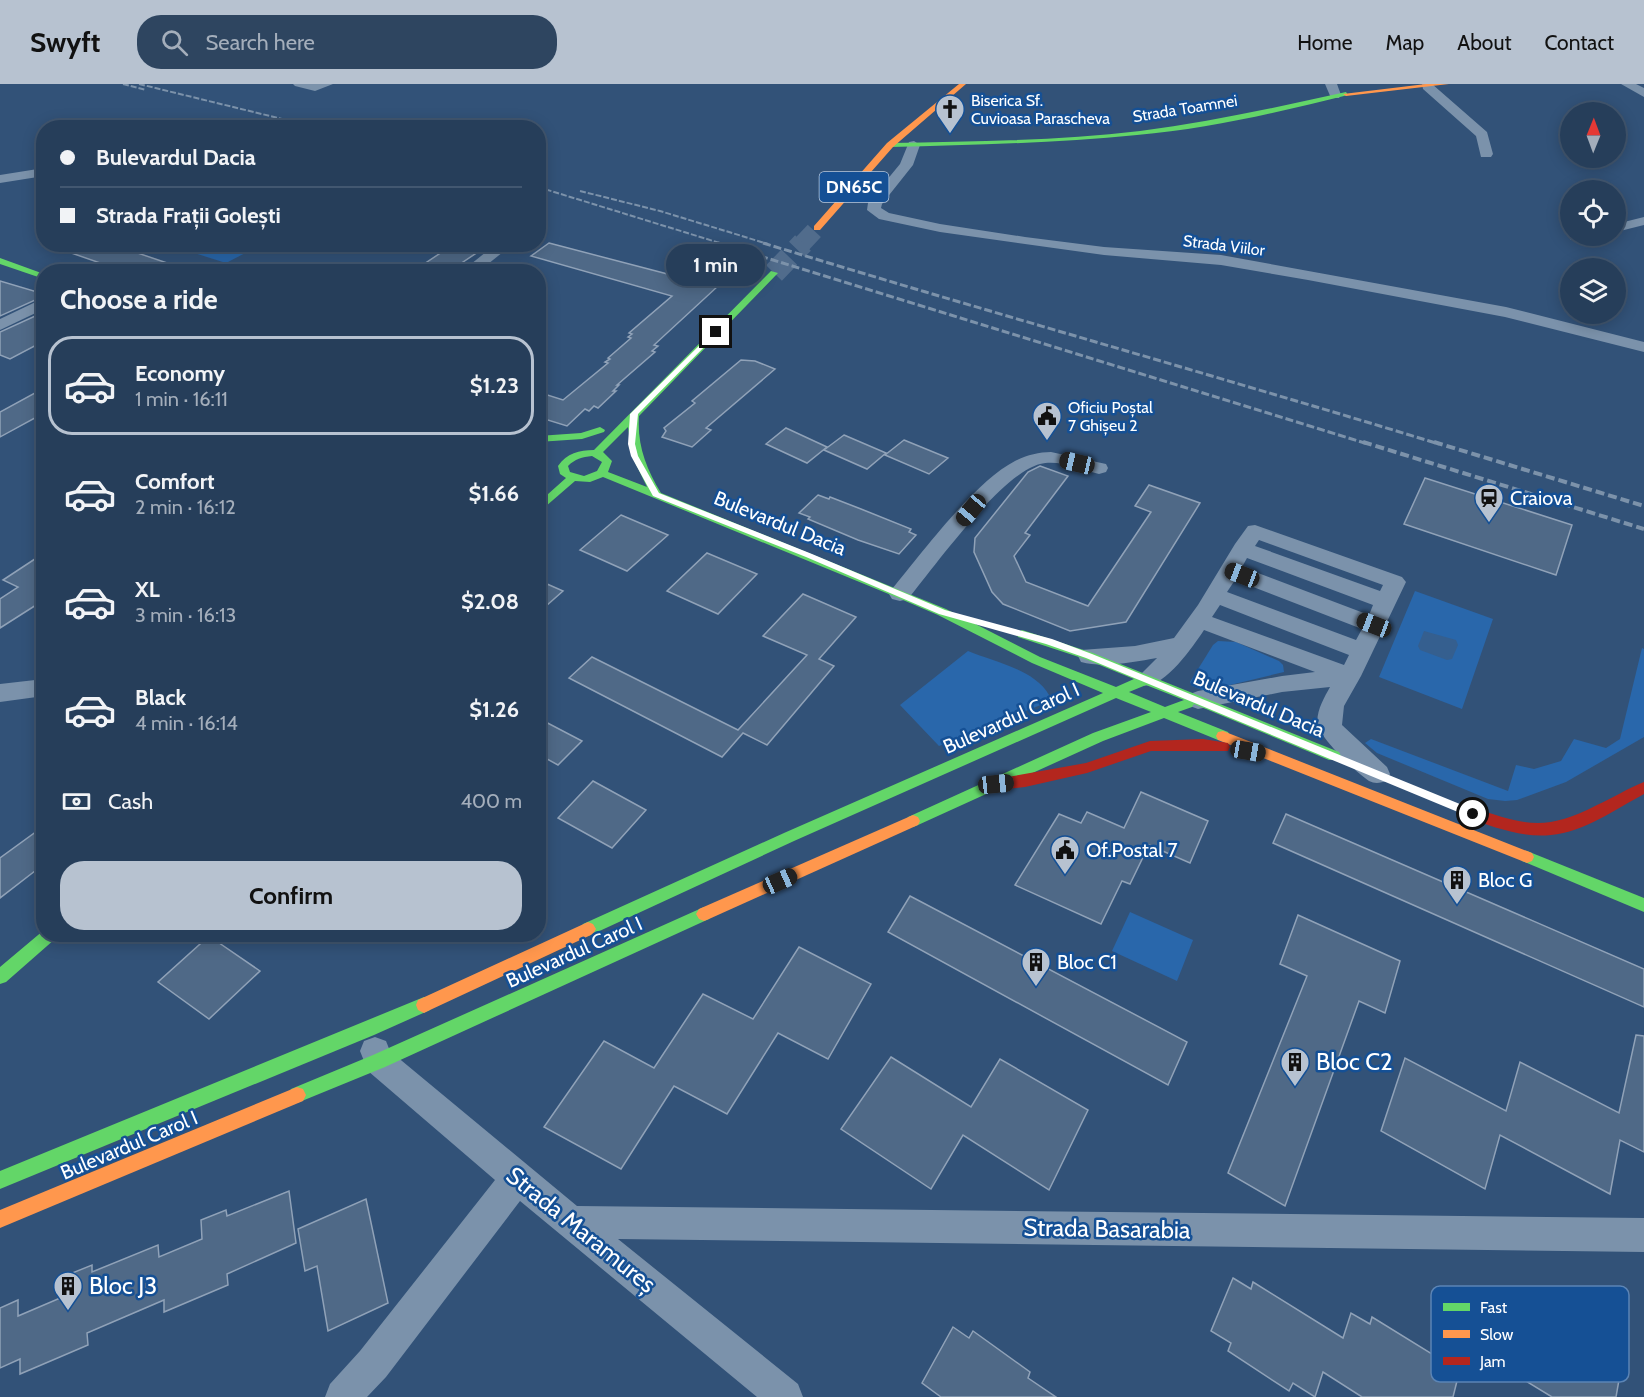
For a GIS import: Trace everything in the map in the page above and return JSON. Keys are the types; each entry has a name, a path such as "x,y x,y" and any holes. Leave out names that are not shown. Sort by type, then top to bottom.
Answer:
{"main road":[{"name":"DN65C","path":"817,228 890,145 963,84"},
{"name":"Strada Toamnei","path":"890,145 1064,140 1173,129 1236,118 1333,89 1446,84"},
{"path":"0,261 36,274"},
{"path":"596,454 774,273"},
{"path":"546,438 582,436 609,427 634,414"},
{"path":"634,414 632,444 634,456 656,494"},
{"path":"596,454 607,461 608,465 602,473 590,478 572,478 551,456 596,454"},
{"name":"Bulevardul Dacia","path":"602,473 942,612 1036,660 1113,693 1589,881 1644,905"},
{"path":"546,502 572,478"},
{"name":"Bulevardul Dacia","path":"942,612 1049,642 1089,656 1383,777"},
{"name":"Bulevardul Carol I","path":"0,1180 368,1030 1147,679"},
{"name":"Bulevardul Carol I","path":"0,1219 379,1061 1098,737 1160,712 1198,700"},
{"path":"996,784 1075,771 1150,746 1203,744 1270,755"},
{"path":"1461,809 1503,824 1525,828 1561,828 1644,788"},
{"path":"1561,828 1567,843"},
{"path":"1578,865 1589,881"},
{"path":"0,977 41,942"}],"street":[{"path":"299,84 315,87 327,84"},
{"path":"1627,84 1644,93"},
{"path":"1427,86 1482,135 1486,154"},
{"name":"Strada Viilor","path":"914,145 906,165 875,203 874,210 884,216 940,228 1104,251 1221,260 1466,304 1644,347"},
{"path":"0,179 36,173"},
{"path":"1626,226 1644,221"},
{"path":"479,264 495,252"},
{"path":"0,325 36,307"},
{"path":"900,594 997,481 1025,462 1036,458 1056,458 1099,468"},
{"path":"1147,679 1167,663 1214,596 1255,531 1390,592"},
{"path":"1242,549 1390,592"},
{"path":"1230,570 1374,625"},
{"path":"1383,777 1349,750 1330,726 1332,706 1350,676 1390,592"},
{"path":"1214,596 1362,651"},
{"path":"1198,620 1350,676"},
{"path":"1089,656 1135,654 1180,645"},
{"path":"1198,700 1282,684 1350,676"},
{"path":"0,693 36,688"},
{"path":"368,1030 379,1061"},
{"name":"Strada Maramureș","path":"379,1061 517,1178 785,1397"},
{"path":"343,1397 373,1364 517,1178"},
{"name":"Strada Basarabia","path":"571,1222 1644,1235"}],"shaded area":[{"path":"191,252 247,252 226,263"},
{"path":"1415,591 1493,619 1462,709 1379,677"},
{"path":"1424,631 1456,640 1458,645 1452,659 1447,660 1420,650 1418,646"},
{"path":"1218,641 1236,642 1279,661 1283,665 1284,672 1205,691 1192,686 1190,682 1213,645"},
{"path":"1642,648 1644,649 1644,737 1566,782 1517,800 1488,799 1377,753 1365,743 1371,739 1508,791 1516,765 1534,769 1561,761 1574,739 1606,748 1620,739"},
{"path":"968,651 1013,667 1034,679 1049,695 1048,702 939,746 900,705"},
{"path":"1130,912 1193,940 1177,981 1112,951"}],"building":[{"path":"549,243 717,287 654,345 658,346 652,351 655,352 617,385 619,385 613,391 616,391 598,408 594,406 589,411 585,409 567,426 546,419 546,395 563,400 608,363 605,362 610,359 608,358 631,338 628,337 632,334 629,333 672,296 531,256 537,252 546,252 546,245"},
{"path":"68,252 135,252 170,264 103,264"},
{"path":"442,252 478,252 460,264 424,264"},
{"path":"0,281 36,292 36,300 0,316"},
{"path":"36,316 36,345 10,359 0,355 0,332"},
{"path":"741,360 755,361 775,369 706,428 711,430 692,447 662,437 666,431 664,428"},
{"path":"36,392 36,417 0,437 0,412"},
{"path":"786,428 827,447 807,463 766,444"},
{"path":"844,435 886,453 867,469 824,450"},
{"path":"904,440 948,458 929,474 885,455"},
{"path":"1040,466 1068,476 1025,533 1030,535 1014,556 1026,582 1088,606 1151,512 1135,506 1149,485 1200,503 1126,622 1070,631 1003,604 992,592 974,552 975,538 1028,472"},
{"path":"1425,478 1572,525 1556,575 1404,524"},
{"path":"818,495 829,499 830,497 911,529 909,532 916,535 899,554 858,540 799,513"},
{"path":"621,515 668,535 627,571 580,550"},
{"path":"707,553 757,574 718,614 667,591"},
{"path":"36,558 36,605 0,628 0,599 18,587 3,580"},
{"path":"546,584 563,591 546,606"},
{"path":"803,594 856,617 819,659 834,666 767,745 743,733 722,757 569,678 592,657 738,730 807,655 763,636"},
{"path":"546,722 582,741 558,765 546,758"},
{"path":"593,781 646,810 612,848 558,818"},
{"path":"1141,792 1208,821 1190,863 1149,845 1130,884 1122,881 1101,924 1015,885 1059,814 1081,823 1087,812 1124,828"},
{"name":"Bloc G","path":"1286,814 1644,969 1644,1007 1273,843"},
{"path":"36,832 36,870 0,898 0,858"},
{"name":"Bloc C1","path":"910,896 1187,1042 1168,1085 888,932"},
{"name":"Bloc C2","path":"1298,915 1400,961 1385,1013 1359,1001 1285,1206 1228,1173 1307,976 1280,964"},
{"path":"202,942 218,942 260,971 209,1019 158,982"},
{"path":"799,947 871,984 828,1059 778,1033 727,1114 674,1086 621,1169 544,1127 604,1041 654,1068 703,994 753,1019"},
{"path":"1636,1035 1644,1036 1644,1152 1620,1140 1610,1194 1500,1135 1485,1189 1381,1131 1405,1058 1506,1111 1520,1062 1619,1113"},
{"path":"891,1057 971,1107 1000,1059 1088,1110 1049,1190 963,1135 931,1189 841,1129"},
{"path":"289,1191 296,1243 227,1274 228,1285 164,1312 164,1300 87,1333 88,1345 20,1374 20,1359 0,1368 0,1308 18,1300 18,1316 65,1296 65,1276 92,1265 92,1272 158,1245 159,1257 202,1239 201,1220 226,1210 227,1216"},
{"path":"366,1199 388,1303 328,1331 317,1266 305,1271 298,1229"},
{"path":"1233,1278 1251,1289 1253,1282 1343,1338 1351,1313 1370,1324 1372,1317 1431,1353 1431,1382 1457,1382 1453,1397 1362,1397 1323,1372 1315,1397 1293,1383 1289,1391 1228,1351 1231,1343 1211,1331"},
{"path":"953,1327 969,1338 973,1331 1030,1372 1028,1378 1056,1397 941,1397 922,1383"},
{"path":"1527,1382 1619,1382 1616,1397 1552,1397"}],"tunnel":[{"path":"802,244 817,228"},
{"path":"774,273 803,243"}],"railway":[{"path":"123,84 146,90"},
{"path":"139,84 286,120"},
{"path":"546,189 723,244"},
{"path":"580,191 660,211 768,244"},
{"path":"718,243 1368,444"},
{"path":"763,243 1439,444"},
{"path":"1363,442 1644,529"},
{"path":"1434,442 1644,506"}],"traffic: fast":[{"path":"890,145 1008,142 1139,133 1236,118 1346,94"},
{"path":"0,261 36,274"},
{"path":"596,454 774,273"},
{"path":"634,414 635,446 645,475 656,494"},
{"path":"546,438 582,436 600,430"},
{"path":"592,453 599,454 607,461 601,473 584,479 565,474 563,466 569,459 592,453"},
{"path":"602,473 900,594 942,612 1036,660 1223,736"},
{"path":"546,502 572,478"},
{"path":"1022,634 1089,656 1334,756"},
{"path":"588,929 789,837 1142,681"},
{"path":"913,821 1098,737 1187,704"},
{"path":"1527,857 1644,905"},
{"path":"297,1095 379,1061 704,914"},
{"path":"0,977 41,942"},
{"path":"0,1180 424,1005"}],"traffic: slow":[{"path":"817,228 890,145 963,84"},
{"path":"1346,94 1446,84"},
{"path":"1223,736 1527,857"},
{"path":"704,914 913,821"},
{"path":"424,1005 588,929"},
{"path":"0,1219 297,1095"}],"traffic: jam":[{"path":"996,784 1025,781 1087,768 1150,746 1203,744 1223,747"},
{"path":"1471,813 1517,826 1553,829 1584,819 1644,788"}],"place":[{"name":"Biserica Sf. Cuvioasa Parascheva","path":"950,134"},
{"name":"Oficiu Poștal 7 Ghișeu 2","path":"1047,442"},
{"name":"Craiova","path":"1489,524"},
{"name":"Of.Postal 7","path":"1065,876"},
{"name":"Bloc G","path":"1457,906"},
{"name":"Bloc C1","path":"1036,988"},
{"name":"Bloc C2","path":"1295,1088"},
{"name":"Bloc J3","path":"68,1312"}],"route":[{"path":"716,332 634,414 632,444 634,456 656,494 809,555 942,612 1049,642 1089,656 1473,814"}]}
